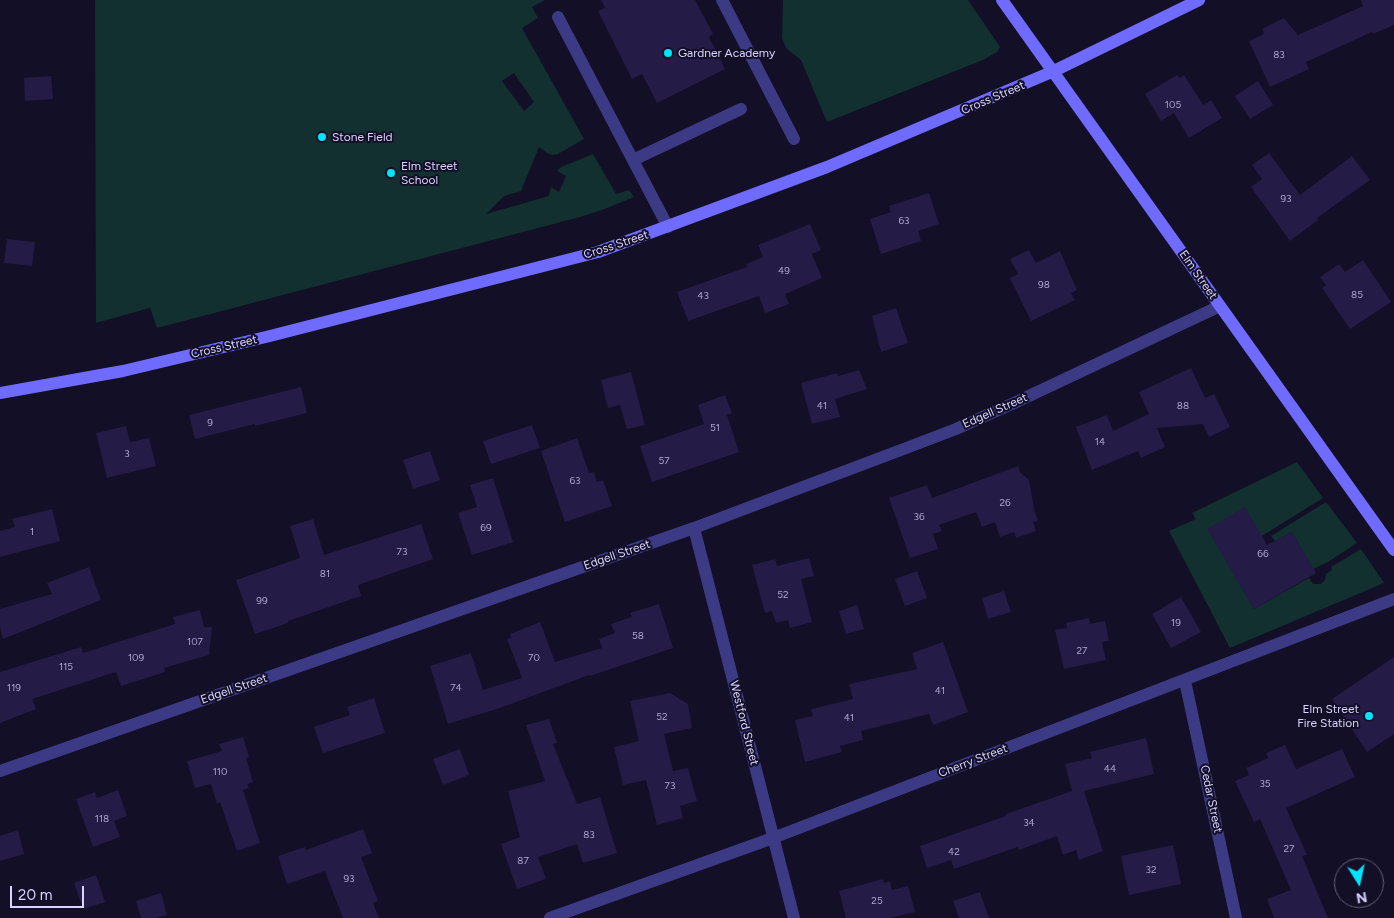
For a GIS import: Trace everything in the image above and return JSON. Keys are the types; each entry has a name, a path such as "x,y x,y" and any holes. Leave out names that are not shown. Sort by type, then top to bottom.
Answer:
{"street":[{"path":"722,0 794,139"},
{"name":"Elm Street","path":"1002,0 1394,550"},
{"name":"Cross Street","path":"0,393 123,371 289,331 598,252 828,167 1054,71 1199,0"},
{"path":"558,17 668,227"},
{"path":"633,160 741,109"},
{"name":"Edgell Street","path":"0,771 694,528 956,429 1220,306"},
{"name":"Westford Street","path":"694,528 794,918"},
{"name":"Cherry Street","path":"550,918 774,838 1394,599"},
{"name":"Cedar Street","path":"1185,681 1236,918"}],"green space":[{"name":"Stone Field","path":"95,0 545,0 532,7 538,18 522,28 584,139 558,154 552,155 539,147 521,191 504,196 486,214 549,196 551,187 559,192 566,176 557,171 561,167 593,154 616,194 629,190 634,197 580,217 157,328 150,308 96,323","holes":["514,73 534,102 524,111 502,81"]},
{"path":"783,0 968,0 1000,47 997,52 983,60 827,122 801,60 786,48 782,38"},
{"path":"1297,462 1323,498 1262,536 1208,529 1254,609 1309,578 1313,584 1321,584 1325,580 1326,574 1332,570 1331,567 1361,549 1384,583 1230,648 1169,531 1196,519 1192,513"},
{"path":"1326,502 1357,543 1328,562 1313,569 1292,532 1275,541 1271,536"}],"building":[{"name":"Gardner Academy","path":"601,0 695,0 713,34 709,37 725,69 657,103 642,74 632,79 598,11 605,8"},
{"path":"1361,0 1394,0 1394,25 1373,34 1372,32 1306,62 1309,69 1270,87 1249,41 1264,34 1262,29 1284,18 1298,35 1363,6"},
{"path":"1177,75 1180,78 1184,75 1203,105 1211,100 1222,118 1189,138 1174,113 1161,121 1145,94"},
{"path":"51,76 53,99 25,101 24,78"},
{"path":"1258,81 1273,105 1250,119 1235,96"},
{"path":"1269,153 1300,195 1352,156 1370,180 1317,218 1318,220 1290,241 1251,187 1262,179 1252,165"},
{"path":"929,193 939,224 918,231 921,241 881,254 870,219 891,212 889,206"},
{"path":"810,224 821,250 812,254 822,278 785,294 789,304 765,313 759,296 688,321 677,292 747,267 746,264 763,257 758,245"},
{"path":"7,239 35,242 32,266 4,263"},
{"path":"1029,250 1036,263 1060,251 1077,290 1071,293 1075,300 1031,321 1010,278 1018,274 1010,259"},
{"path":"1363,260 1391,302 1350,329 1322,288 1326,285 1320,277 1339,264 1345,272"},
{"path":"896,308 908,343 881,352 872,316"},
{"path":"1191,368 1205,398 1214,394 1230,427 1209,437 1203,424 1157,428 1165,447 1141,458 1138,451 1092,470 1076,427 1107,415 1113,431 1149,414 1139,392"},
{"path":"859,370 867,389 835,399 840,417 812,424 801,383 837,373 838,376"},
{"path":"631,372 645,425 627,429 620,405 608,408 601,380"},
{"path":"301,387 307,413 195,439 189,415"},
{"path":"725,395 732,413 727,415 739,452 652,482 640,446 704,424 698,405"},
{"path":"532,425 540,448 491,464 483,441"},
{"path":"126,426 130,442 149,438 156,466 107,478 96,433"},
{"path":"577,438 589,473 594,472 597,482 603,480 612,506 565,522 541,451"},
{"path":"430,451 440,480 413,489 403,460"},
{"path":"1018,466 1020,472 1029,480 1038,521 1033,522 1036,531 1016,538 1014,532 1000,537 995,522 982,527 976,512 939,525 942,531 933,534 938,549 910,558 889,498 927,485 932,498"},
{"path":"493,478 513,542 472,555 458,513 477,507 470,485"},
{"path":"1245,507 1267,545 1292,532 1316,573 1254,609 1207,529"},
{"path":"52,509 60,541 0,557 0,531 15,527 12,519"},
{"path":"313,519 324,555 421,524 433,559 358,585 361,596 255,634 236,580 300,558 290,526"},
{"path":"809,558 814,576 801,579 812,622 790,628 788,620 776,623 772,611 765,613 752,565 775,559 777,566"},
{"path":"89,567 101,600 3,639 0,627 0,609 52,594 47,583"},
{"path":"917,571 927,598 905,606 895,579"},
{"path":"1004,591 1011,612 988,619 982,598"},
{"path":"1181,597 1201,632 1171,648 1152,614"},
{"path":"659,604 673,648 448,724 430,666 471,653 483,690 522,678 507,639 511,638 510,634 540,622 555,662 602,648 599,639 615,633 611,624 632,617 630,613"},
{"path":"857,605 864,629 846,634 839,611"},
{"path":"200,610 204,627 212,627 209,655 164,668 165,672 121,686 116,672 32,699 36,709 0,723 0,672 81,647 83,653 175,624 173,617"},
{"path":"1089,618 1090,624 1105,621 1109,641 1102,642 1106,660 1064,669 1055,630 1067,628 1066,623"},
{"path":"943,642 968,712 933,725 929,714 861,731 863,740 840,746 842,752 805,762 795,720 813,716 811,709 853,699 849,684 917,669 912,653"},
{"name":"Elm Street Fire Station","path":"1394,657 1394,734 1367,752 1332,699"},
{"path":"670,693 688,704 692,728 664,734 673,771 688,768 697,801 680,806 683,818 657,825 646,780 623,785 614,747 639,741 630,701"},
{"path":"374,698 385,733 323,753 314,727 350,715 347,707"},
{"path":"549,719 557,743 553,744 577,804 600,797 617,853 583,863 577,844 538,857 546,879 517,889 501,844 520,837 508,791 545,781 526,725"},
{"path":"243,737 249,757 246,758 253,782 247,784 249,788 243,790 260,843 237,851 220,802 217,804 211,784 195,788 187,761 222,751 219,744"},
{"path":"1146,738 1154,774 1084,791 1103,851 1079,860 1076,850 1063,855 1057,836 1019,850 1018,847 954,869 951,860 927,868 920,846 1072,791 1065,764 1092,758 1090,752"},
{"path":"1285,745 1296,769 1342,749 1355,777 1286,808 1307,855 1302,856 1328,918 1274,918 1267,899 1291,890 1260,819 1254,822 1235,781 1249,775 1246,768 1268,758 1266,753"},
{"path":"460,749 469,775 443,785 433,759"},
{"path":"118,790 127,816 114,821 120,837 93,847 76,799 95,792 97,798"},
{"path":"363,829 372,853 361,857 378,901 373,903 379,918 343,918 325,871 287,884 278,856 305,847 306,850"},
{"path":"18,830 24,854 0,861 0,836"},
{"path":"1173,845 1181,884 1129,895 1121,856"},
{"path":"96,875 105,902 83,909 74,883"},
{"path":"883,879 884,883 890,881 892,890 908,886 915,912 890,918 846,918 839,891"},
{"path":"980,892 989,918 959,918 953,901"},
{"path":"161,893 167,915 156,918 141,918 136,901"}],"place":[{"name":"Gardner Academy","path":"668,53"},
{"name":"Stone Field","path":"322,137"},
{"name":"Elm Street School","path":"391,173"},
{"name":"Elm Street Fire Station","path":"1369,716"}]}
